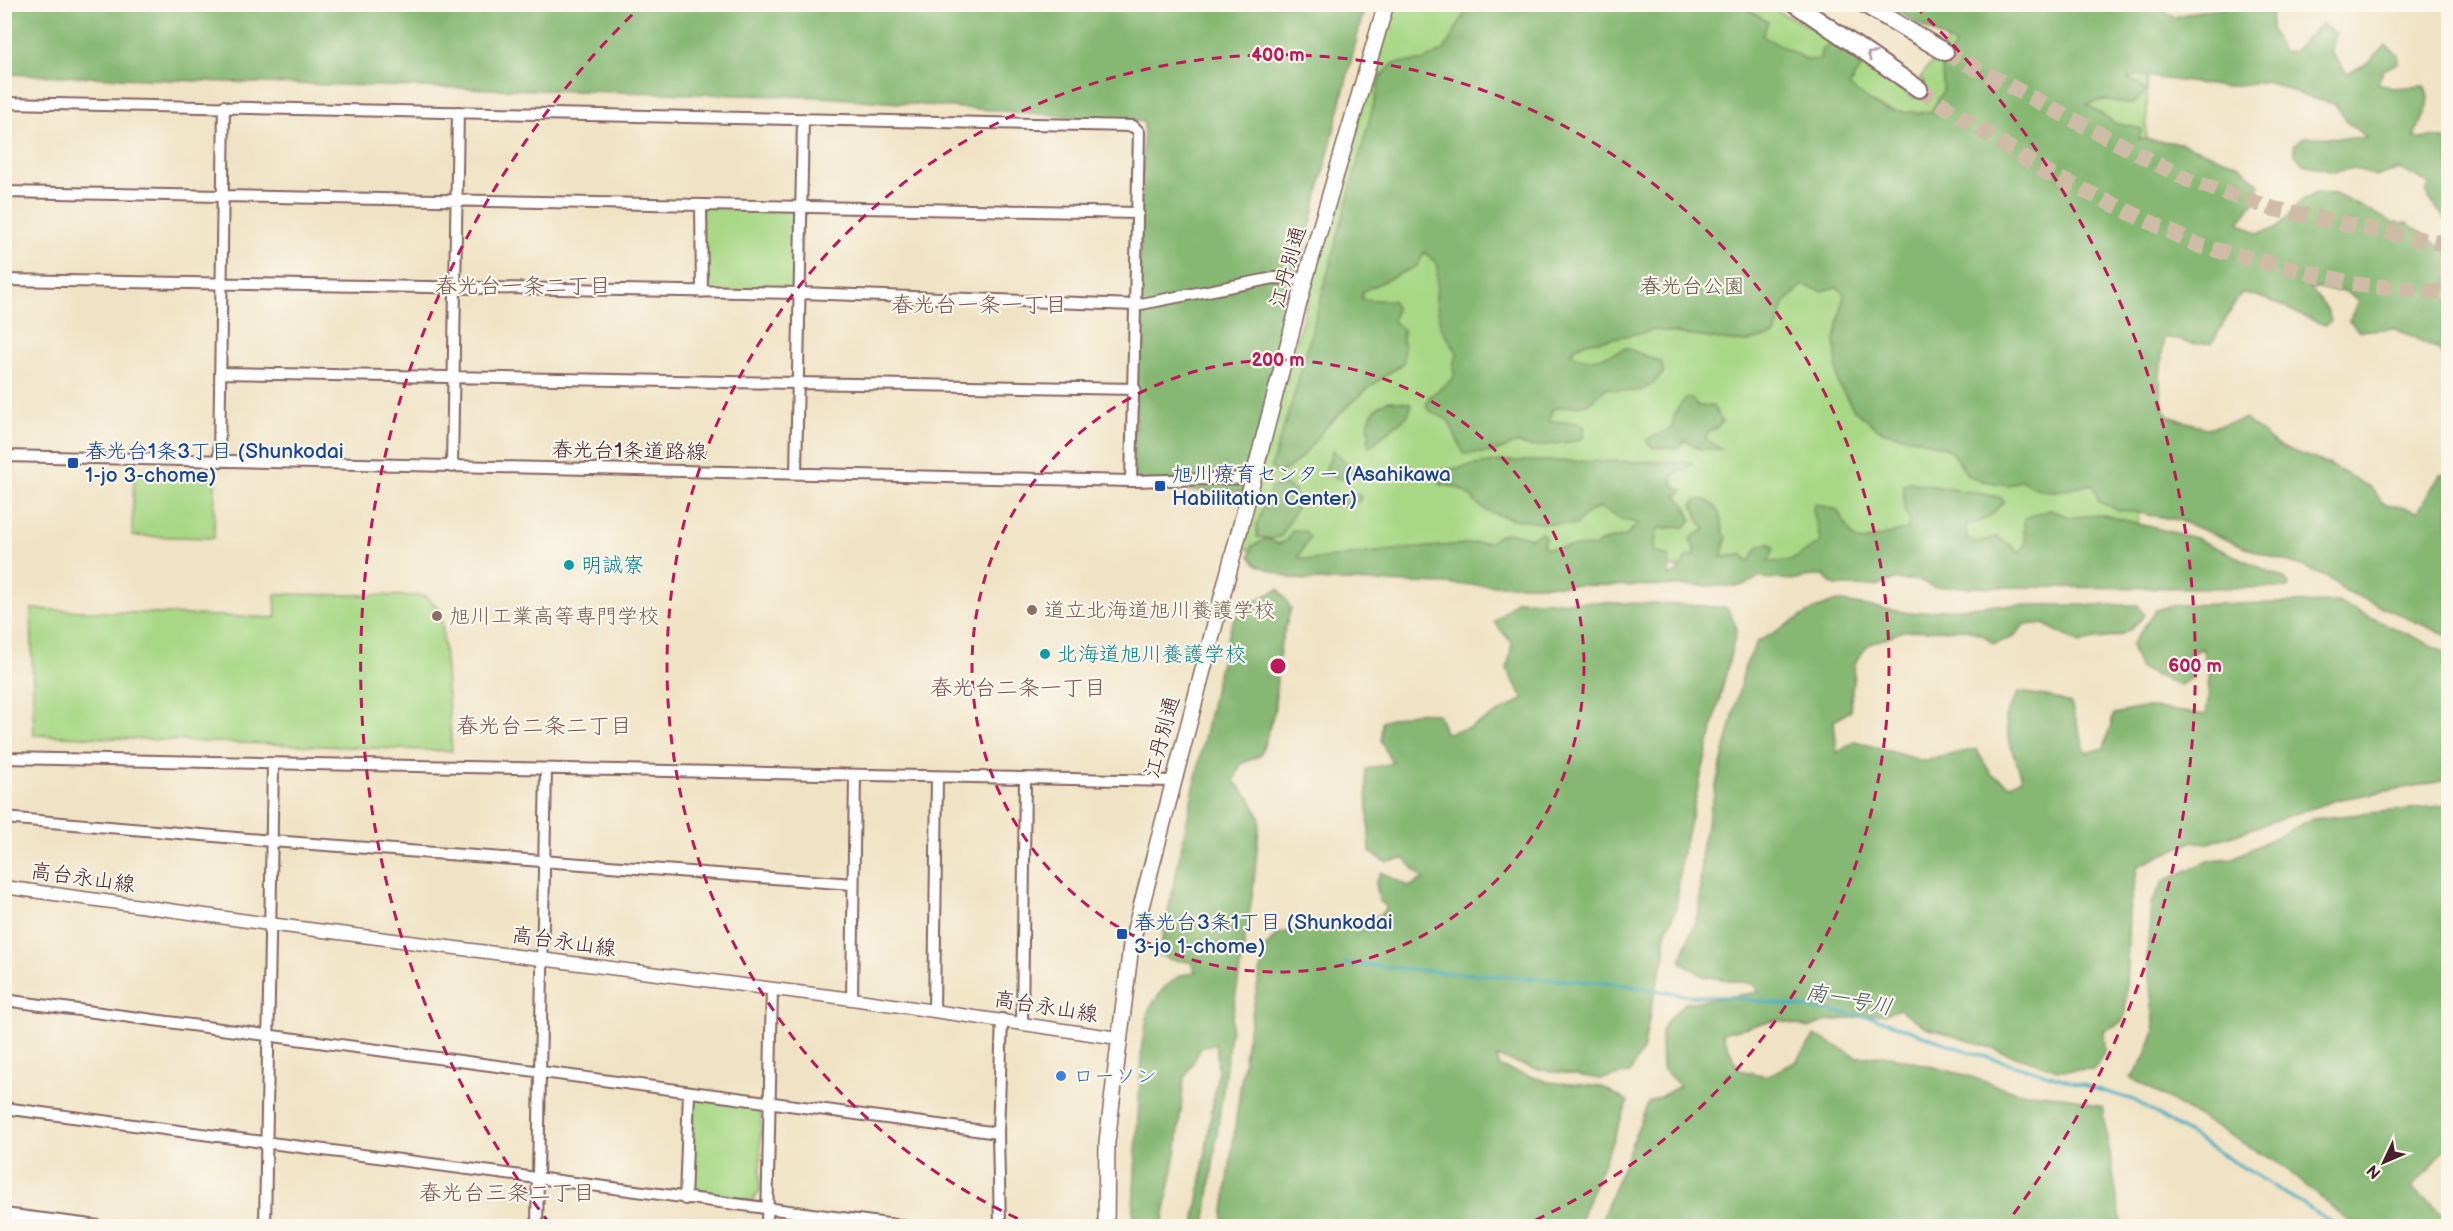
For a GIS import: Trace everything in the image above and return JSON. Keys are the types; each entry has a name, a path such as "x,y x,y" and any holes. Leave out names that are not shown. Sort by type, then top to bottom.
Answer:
{"highway":[{"path":"1864,4 1945,52"},
{"path":"1796,5 1919,89"}],"main road":[{"name":"江丹別通","path":"1106,1227 1107,1142 1131,945 1305,280 1384,4"}],"street":[{"path":"4,103 1133,126 1139,132 1135,389 1131,481"},
{"path":"219,461 224,106"},
{"path":"452,467 458,112"},
{"path":"796,473 803,119"},
{"path":"4,192 1138,213"},
{"path":"701,205 702,292"},
{"path":"4,280 800,293 1136,304 1275,278 1305,280"},
{"path":"220,373 1135,389"},
{"name":"春光台1条道路線","path":"4,456 1131,481 1252,478"},
{"path":"4,758 1173,781"},
{"path":"265,1227 273,764"},
{"path":"537,1227 546,769"},
{"path":"852,999 855,775"},
{"path":"934,1011 937,777"},
{"path":"1022,1023 1024,779"},
{"path":"4,818 272,841 853,884"},
{"name":"高台永山線","path":"4,886 269,924 1002,1019 1118,1038"},
{"path":"767,1227 772,989"},
{"path":"4,1000 998,1133"},
{"path":"1000,1227 998,1133 1002,1019"},
{"path":"685,1199 689,1092"},
{"path":"4,1108 903,1227"},
{"path":"4,1214 99,1227"}],"green space":[{"name":"春光台公園","path":"2164,4 2165,11 2174,17 2223,7 2272,5 2271,29 2282,52 2292,52 2321,24 2336,34 2331,52 2347,73 2364,65 2386,46 2398,54 2398,63 2383,70 2378,83 2392,88 2424,86 2428,101 2427,107 2414,138 2431,137 2448,140 2448,223 2426,194 2429,183 2399,169 2376,177 2355,168 2333,172 2304,164 2295,155 2294,145 2304,137 2367,138 2349,124 2335,104 2303,96 2267,81 2225,87 2136,75 2128,78 2141,85 2145,92 2135,102 2127,104 2101,100 2087,104 2114,123 2142,129 2139,139 2181,143 2240,165 2259,184 2259,195 2239,223 2258,233 2277,228 2302,200 2315,193 2335,194 2392,222 2407,223 2448,252 2448,363 2439,350 2394,328 2359,331 2349,321 2358,301 2347,292 2310,288 2327,309 2331,321 2325,325 2263,298 2241,293 2212,343 2196,344 2164,337 2160,387 2168,416 2206,428 2245,419 2278,446 2326,463 2370,487 2383,503 2418,511 2440,475 2448,474 2448,636 2341,589 2332,579 2302,566 2260,553 2178,520 2116,509 2099,502 2092,484 2047,491 2030,486 2021,480 2009,485 1982,481 1967,475 1951,450 1881,431 1854,410 1838,384 1835,340 1844,294 1837,287 1822,291 1803,285 1784,304 1775,335 1747,342 1657,330 1581,344 1570,353 1591,359 1626,348 1661,362 1664,372 1657,380 1638,391 1607,388 1587,404 1552,409 1549,421 1580,423 1585,428 1582,440 1531,447 1517,443 1495,452 1464,454 1448,420 1430,411 1426,406 1429,397 1454,378 1454,361 1458,354 1441,328 1436,300 1438,265 1425,252 1417,266 1363,291 1361,299 1393,301 1396,309 1393,321 1403,330 1404,363 1345,408 1293,465 1278,474 1271,467 1296,389 1381,77 1394,63 1422,61 1444,50 1469,5 1741,5 1768,22 1762,36 1808,60 1820,59 1821,51 1828,44 1841,47 1862,66 1849,86 1870,102 1887,110 1931,112 1943,91 1942,66 1947,62 1955,45 1886,5"},
{"path":"5,5 1365,5 1244,492 1132,489 1144,122 822,97 257,83 5,74"},
{"name":"春光台公園","path":"1390,5 1763,5 1819,31 1914,99 1925,82 1920,78 1954,33 2148,52 2137,571 1307,564 1239,547"},
{"path":"701,205 801,207 800,293 702,292"},
{"path":"1689,397 1699,406 1713,406 1722,422 1707,433 1706,439 1721,449 1699,449 1685,440 1679,448 1653,448 1646,440 1672,428 1677,410"},
{"path":"1388,401 1410,403 1408,415 1369,447 1369,419 1378,407"},
{"path":"1333,450 1359,474 1341,479 1325,471"},
{"path":"1501,461 1692,462 1689,468 1673,475 1672,482 1677,489 1683,490 1677,496 1686,506 1691,520 1685,527 1658,528 1653,551 1669,556 1669,576 1677,572 1687,557 1696,555 1690,538 1706,529 1700,522 1693,504 1695,501 1707,501 1716,508 1719,514 1723,533 1727,537 1721,557 1743,555 1746,558 1745,561 1751,560 1760,546 1770,544 1774,548 1768,562 1791,561 1821,542 1813,510 1815,504 1837,510 1854,538 1861,542 1907,529 1910,521 1904,509 1904,485 1909,482 2000,497 2004,501 1988,518 1966,526 1967,540 1976,542 1997,537 2019,553 2025,545 2024,518 2050,510 2070,517 2104,515 2195,538 2284,578 2289,585 2288,588 1933,587 1919,580 1892,580 1880,586 1836,586 1824,575 1804,577 1798,580 1759,578 1740,586 1480,585 1293,579 1257,565 1250,556 1252,546 1267,539 1279,544 1288,540 1292,530 1305,531 1310,537 1298,557 1310,560 1490,542 1499,535 1508,533 1530,538 1541,533 1545,537 1543,544 1546,548 1596,546 1601,542 1626,536 1638,523 1621,520 1600,507 1587,513 1576,525 1513,519 1484,509 1460,489 1441,485 1438,477 1445,470"},
{"path":"134,474 215,477 214,538 132,536"},
{"path":"1282,484 1295,491 1297,507 1281,536 1271,539 1257,537 1257,524 1271,488"},
{"path":"1352,493 1361,498 1358,502 1335,506 1332,501"},
{"path":"1279,589 1291,608 1281,642 1275,709 1261,755 1241,764 1234,781 1250,798 1260,818 1253,890 1233,1012 1205,1226 1194,1226 1218,1071 1216,1043 1201,1048 1184,1079 1177,1148 1162,1226 1132,1226 1142,1044 1149,1009 1163,989 1179,976 1195,972 1191,962 1172,960 1159,955 1215,686 1232,622 1250,603"},
{"path":"275,594 425,596 441,610 452,751 34,735 31,609 276,618"},
{"path":"1517,600 1727,608 1737,628 1681,858 1676,910 1665,933 1665,955 1651,1007 1644,1047 1630,1073 1601,1079 1538,1069 1496,1057 1500,1067 1549,1082 1603,1087 1628,1102 1578,1226 1222,1226 1246,1044 1265,948 1277,934 1315,926 1357,925 1380,915 1387,907 1379,901 1376,882 1381,872 1409,887 1423,879 1405,859 1386,862 1370,852 1366,769 1392,763 1381,741 1382,722 1410,714 1432,713 1439,715 1445,733 1470,728 1524,699 1507,670 1512,643 1494,622"},
{"path":"1837,601 1910,613 1989,605 2138,605 2144,615 2128,631 2117,636 2080,643 2043,624 2025,624 2014,637 1994,644 1983,635 1967,629 1903,631 1868,645 1855,663 1850,711 1834,721 1837,753 1855,741 1923,761 1976,749 1991,774 2010,785 2022,778 2011,746 2005,717 2018,692 2052,697 2071,704 2086,753 2104,748 2114,714 2147,707 2206,715 2208,681 2207,665 2202,648 2192,653 2192,677 2179,686 2139,668 2131,645 2156,610 2175,605 2338,602 2448,653 2448,780 2336,800 2206,844 2193,841 2138,866 2129,910 2125,1014 2122,1022 2104,1031 2105,1050 2095,1069 2058,1070 1926,1027 1899,1009 1888,1013 1823,1022 1809,1028 1777,1020 1722,1033 1739,1070 1767,1076 1797,1061 1815,1035 1857,1057 1890,1056 1965,1075 2017,1092 2070,1097 2102,1107 2122,1226 1599,1226 1648,1103 1680,1086 1662,1068 1661,1031 1668,1020 1685,1003 1759,992 1754,984 1703,976 1680,961 1699,912 1702,844 1745,666 1757,642 1815,609"},
{"path":"2448,805 2448,1144 2429,1170 2411,1187 2448,1219 2448,1226 2355,1226 2280,1164 2131,1078 2145,1058 2155,1031 2147,959 2151,904 2164,881 2210,860 2233,858 2312,819"},
{"path":"694,1098 761,1108 760,1191 752,1201 689,1195"}],"waterway":[{"name":"南一号川","path":"1344,963 1450,973 1612,983 1692,996 1729,997 1875,1018 1967,1051 2134,1100 2338,1226"}],"tunnel":[{"path":"1945,52 2188,180 2274,209 2448,243"},
{"path":"1919,89 2047,173 2200,246 2359,285 2448,293"}],"place":[{"name":"春光台1条3丁目 (Shunkodai 1-jo 3-chome)","path":"73,463"},
{"name":"旭川療育センター (Asahikawa Habilitation Center)","path":"1160,486"},
{"name":"明誠寮","path":"569,565"},
{"name":"道立北海道旭川養護学校","path":"1032,610"},
{"name":"旭川工業高等専門学校","path":"437,616"},
{"name":"北海道旭川養護学校","path":"1045,654"},
{"name":"春光台3条1丁目 (Shunkodai 3-jo 1-chome)","path":"1122,934"},
{"name":"ローソン","path":"1061,1076"}],"district":[{"name":"春光台一条二丁目","path":"523,286"},
{"name":"春光台一条一丁目","path":"979,305"},
{"name":"春光台二条一丁目","path":"1018,688"},
{"name":"春光台二条二丁目","path":"544,726"},
{"name":"春光台三条二丁目","path":"507,1193"}]}
